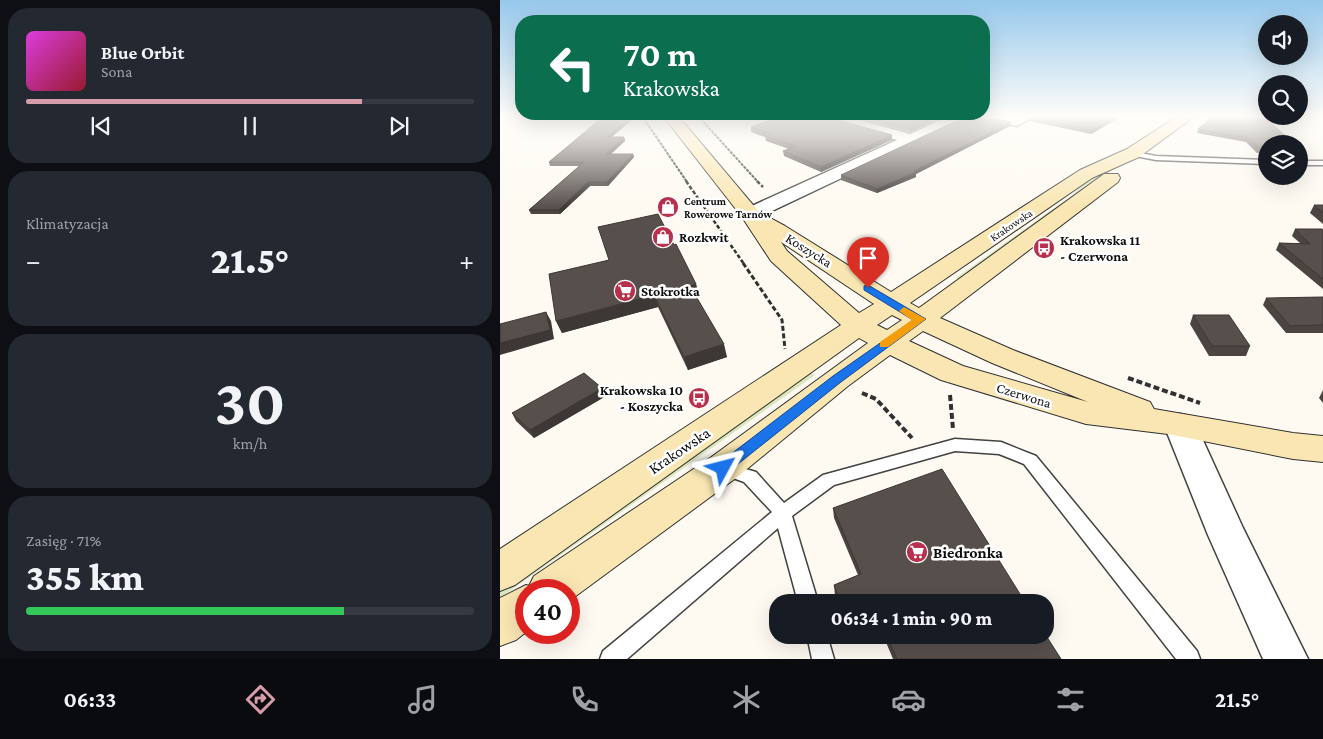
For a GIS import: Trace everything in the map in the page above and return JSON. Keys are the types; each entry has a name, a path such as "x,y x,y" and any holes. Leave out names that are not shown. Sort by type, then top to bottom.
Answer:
{"main road":[{"name":"Koszycka","path":"695,147 750,214 779,256 824,298 873,334"},
{"name":"Krakowska","path":"565,579 723,468 873,334 892,304 1086,174 1133,153 1142,147"},
{"name":"Krakowska","path":"500,572 873,334 920,319 1112,177 1133,153"},
{"name":"Koszycka","path":"750,214 806,247 892,304"},
{"path":"892,304 920,319"},
{"name":"Czerwona","path":"920,319 976,347 1069,381 1186,418 1292,446 1323,449"},
{"name":"Czerwona","path":"873,334 952,373 1086,413 1186,418"},
{"path":"500,624 515,614"}],"street":[{"path":"750,214 895,147"},
{"path":"1186,418 1227,535 1286,659"}],"lane":[{"path":"1133,153 1156,158 1258,162"},
{"path":"1308,162 1323,163"},
{"path":"611,659 783,513 828,480 955,445 1000,448 1030,460 1189,659"},
{"path":"723,468 750,477 783,513 806,594"},
{"path":"819,644 823,659"}],"path":[{"path":"663,147 782,320 785,350"},
{"path":"1126,378 1186,418"},
{"path":"944,390 950,392 955,445"},
{"path":"864,392 876,399 926,453"}],"green space":[{"path":"1129,158 961,280 956,278 1071,196 1091,178"},
{"path":"808,371 815,375 527,579 515,579 515,587 500,598 500,587"}],"building":[{"path":"567,147 614,147 606,154 633,154 607,182 588,182 559,210 529,210 584,162 549,162"},
{"path":"794,147 866,147 821,167 783,151"},
{"path":"901,147 962,147 914,171 916,172 877,189 841,175"},
{"path":"1314,205 1323,205 1323,213"},
{"path":"658,214 674,245 676,244 696,284 690,286 724,344 684,357 654,295 556,321 549,274 609,260 598,227"},
{"path":"1295,229 1323,230 1323,279 1279,243 1310,244"},
{"path":"1323,297 1323,325 1290,326 1266,298"},
{"path":"546,312 550,330 500,343 500,324"},
{"path":"1193,315 1229,315 1250,346 1212,346"},
{"path":"584,373 602,388 530,430 512,413"},
{"name":"Biedronka","path":"942,469 1020,594 837,594 834,585 861,574 833,508"},
{"path":"890,644 1051,644 1061,659 897,659"}],"slow traffic":[{"path":"884,344 920,319 904,311"}],"place":[{"name":"Centrum Rowerowe Tarnów","path":"668,207"},
{"name":"Rozkwit","path":"663,237"},
{"name":"Krakowska 11 - Czerwona","path":"1044,248"},
{"name":"Stokrotka","path":"625,291"},
{"name":"Krakowska 10 - Koszycka","path":"699,398"},
{"name":"Biedronka","path":"917,552"}],"route":[{"path":"723,468 837,379 920,319 868,288"}]}
